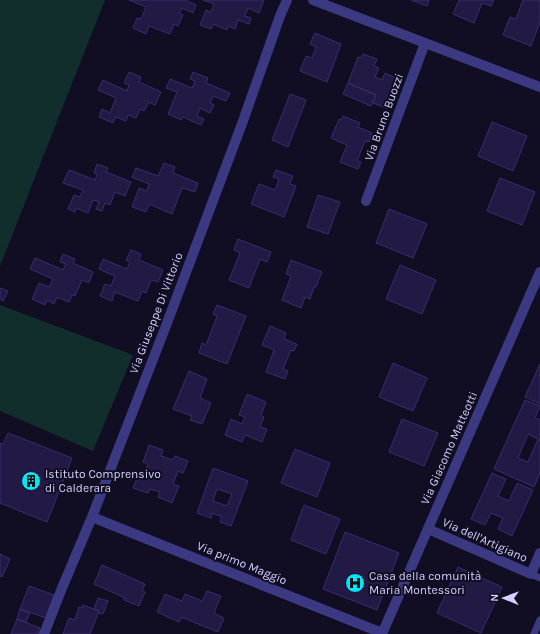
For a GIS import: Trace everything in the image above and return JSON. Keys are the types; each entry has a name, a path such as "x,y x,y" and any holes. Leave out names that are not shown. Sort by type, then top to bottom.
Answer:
{"street":[{"name":"Via Giuseppe Di Vittorio","path":"44,634 92,518 181,286 287,0"},
{"path":"313,0 540,87"},
{"name":"Via Bruno Buozzi","path":"366,201 425,43"},
{"name":"Via Giacomo Matteotti","path":"382,633 540,272"},
{"name":"Via primo Maggio","path":"92,518 382,633"},
{"name":"Via dell'Artigiano","path":"428,529 535,576 540,553"}],"lane":[{"path":"534,634 540,620"}],"green space":[{"path":"0,0 105,0 0,266"},
{"path":"0,305 133,355 93,451 0,411"}],"building":[{"path":"129,0 185,0 196,5 193,13 182,8 179,13 183,15 178,26 174,24 170,34 149,26 146,34 133,28 137,18 141,19 146,7"},
{"path":"203,0 264,0 259,13 248,8 245,16 251,18 249,24 238,20 235,29 228,26 227,30 213,24 211,29 200,25 206,10 211,12 214,4"},
{"path":"411,0 429,0 427,6"},
{"path":"459,0 494,0 491,6 482,3 474,23 453,14"},
{"path":"523,0 540,1 540,22 531,46 503,35 510,17 516,19"},
{"path":"315,33 341,44 327,82 300,71 306,56 312,58 316,47 310,44"},
{"path":"363,54 377,59 374,66 379,68 375,77 382,80 385,73 396,78 393,85 398,87 389,109 373,103 376,95 348,83 358,57 361,58"},
{"path":"129,72 141,77 139,82 161,92 155,105 149,102 144,111 140,109 136,118 128,115 126,121 116,117 113,123 99,117 102,109 110,113 116,98 98,90 103,80 127,91 129,85 124,83"},
{"path":"193,72 208,78 206,83 230,93 226,101 213,96 210,103 214,105 210,113 200,108 197,116 204,119 201,125 183,117 181,120 168,114 177,92 166,88 170,79 192,88 195,81 190,79"},
{"path":"348,83 376,95 371,106 343,94"},
{"path":"290,94 306,100 288,147 272,140"},
{"path":"343,116 360,123 358,127 372,133 369,142 365,141 357,161 361,162 358,169 340,162 347,145 331,138 339,119 341,120"},
{"path":"492,122 527,136 513,171 478,156"},
{"path":"164,163 175,167 173,173 198,183 195,192 182,188 172,214 149,204 146,212 132,207 139,188 147,191 149,184 132,177 136,168 158,176"},
{"path":"97,164 108,168 106,172 131,182 125,196 115,192 110,205 105,203 102,211 96,209 99,202 93,200 88,213 76,208 75,212 68,209 74,195 80,197 83,190 63,183 69,170 95,180 97,175 94,173"},
{"path":"276,170 293,176 290,184 296,186 284,217 251,204 259,184 275,190 279,179 273,177"},
{"path":"500,178 535,192 522,225 487,211"},
{"path":"318,195 340,202 328,234 307,227"},
{"path":"389,209 427,224 413,258 376,243"},
{"path":"238,239 271,252 267,262 260,259 249,288 229,280 240,253 234,250"},
{"path":"131,250 141,254 139,260 163,270 158,282 151,280 146,293 142,291 138,301 115,292 112,301 100,296 105,284 111,286 115,276 99,269 103,259 127,269 130,262 126,260"},
{"path":"63,254 75,259 73,263 93,272 89,283 82,280 75,296 72,295 69,302 57,297 54,304 47,300 45,305 32,299 39,283 49,287 53,279 30,269 35,258 63,270 66,264 60,262"},
{"path":"291,260 322,272 316,287 314,287 310,299 305,297 301,308 282,300 291,276 286,274"},
{"path":"400,265 436,280 422,314 386,299"},
{"path":"0,288 8,291 3,301 0,299"},
{"path":"217,305 246,316 227,364 199,353 202,343 206,345 217,316 213,314"},
{"path":"270,326 286,333 284,339 297,344 294,351 291,350 283,369 288,371 285,379 266,372 274,350 262,345"},
{"path":"393,363 427,378 413,411 379,397"},
{"path":"540,364 540,404 525,397"},
{"path":"189,371 207,379 200,398 211,403 202,424 190,420 192,416 173,409"},
{"path":"247,394 266,402 261,415 264,417 260,427 267,429 262,442 245,435 242,442 225,435 231,419 242,424 245,417 239,415"},
{"path":"525,400 540,406 535,418 540,420 540,473 534,487 494,469","holes":["528,434 538,439 528,462 518,458"]},
{"path":"402,419 438,433 424,466 389,452"},
{"name":"Istituto Comprensivo di Calderara","path":"8,433 72,458 47,522 0,503 0,443 3,444"},
{"path":"149,445 163,450 161,456 173,460 175,456 188,461 183,473 178,471 173,484 179,486 172,503 158,497 160,492 150,489 148,493 133,488 140,471 144,473 148,464 143,462"},
{"path":"295,449 330,463 317,497 281,483"},
{"path":"213,468 248,481 231,526 220,522 222,517 212,513 211,518 197,513","holes":["217,489 232,494 227,506 213,501"]},
{"path":"492,473 506,479 498,496 509,501 517,483 533,490 512,536 498,529 503,518 491,513 485,525 471,519"},
{"path":"304,505 340,519 326,554 291,540"},
{"path":"345,532 399,553 377,610 323,589"},
{"path":"0,554 10,559 2,577 0,576"},
{"path":"102,565 145,584 142,591 145,592 139,606 94,584"},
{"path":"458,567 502,587 481,633 437,613"},
{"path":"29,586 54,595 46,618 20,609"},
{"path":"207,591 221,596 214,613 224,618 218,632 181,617 179,622 157,612 165,594 182,601 185,594 202,601"},
{"path":"98,598 108,601 103,614 98,613 99,611 94,609"},
{"path":"83,605 99,611 90,634 63,634 69,618 75,620 79,607 82,608"},
{"path":"20,609 30,613 26,622 17,619"},
{"path":"17,619 40,628 38,634 11,634"}],"place":[{"name":"Istituto Comprensivo di Calderara","path":"31,481"},
{"name":"Casa della comunità Maria Montessori","path":"355,583"}]}
